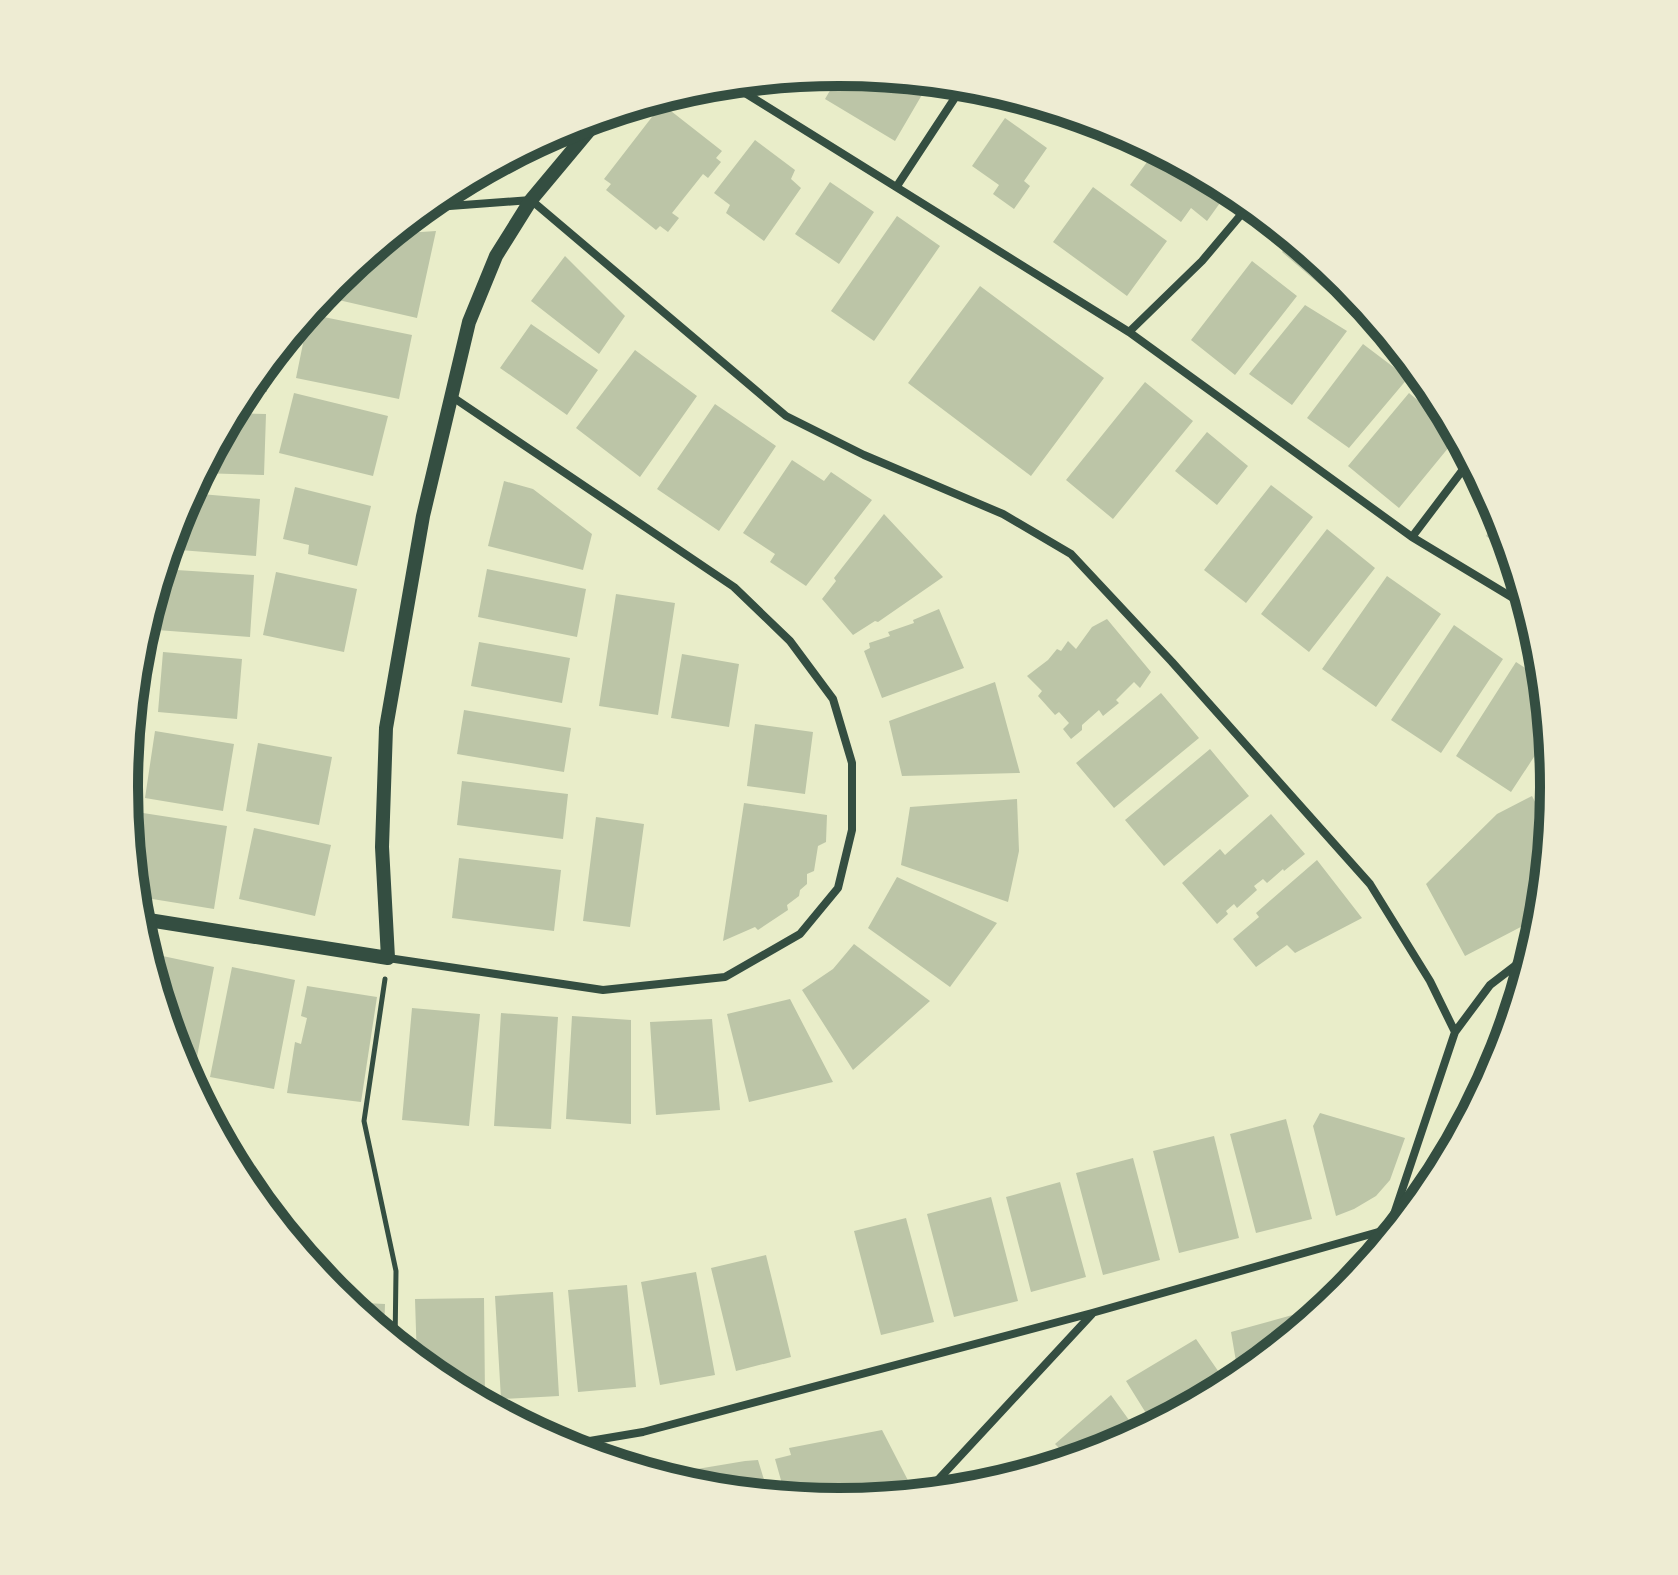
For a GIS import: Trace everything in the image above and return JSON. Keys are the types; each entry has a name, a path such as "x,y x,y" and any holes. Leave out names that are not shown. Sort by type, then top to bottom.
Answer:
{"street":[{"path":"744,92 1129,332 1412,537 1515,599"},
{"path":"897,186 956,96"},
{"path":"388,958 382,847 386,728 423,516 451,396 469,322 496,256 531,200 587,133"},
{"path":"446,206 531,200 786,416 864,455 1003,514 1071,554 1370,884 1430,981 1455,1032"},
{"path":"1129,332 1202,261 1242,213"},
{"path":"150,920 603,990 725,977 800,934 838,888 852,830 852,763 833,699 790,641 734,587 451,396"},
{"path":"1412,537 1464,469"},
{"path":"1392,1219 1455,1032 1490,985 1518,963"},
{"path":"586,1442 643,1432 1092,1313 1382,1231"},
{"path":"936,1482 1092,1313"}],"path":[{"path":"388,958 364,1121 396,1271 395,1330"}],"building":[{"path":"833,86 924,91 895,141 825,99"},
{"path":"667,108 722,151 716,158 721,162 708,178 703,174 672,213 679,218 668,232 660,226 656,230 606,190 611,184 604,179 657,110"},
{"path":"1005,118 1047,148 1024,181 1030,186 1014,209 993,194 999,185 972,166"},
{"path":"755,140 795,170 791,179 801,188 764,241 726,213 730,205 714,193"},
{"path":"1150,158 1222,200 1207,221 1191,208 1181,222 1130,185"},
{"path":"830,182 874,212 839,264 795,234"},
{"path":"1093,187 1167,241 1127,296 1053,242"},
{"path":"897,216 940,246 874,341 831,311"},
{"path":"436,231 417,318 335,299 376,260 410,233"},
{"path":"1286,247 1302,260 1354,312 1353,313 1282,252"},
{"path":"565,256 625,316 599,354 531,301"},
{"path":"1252,261 1297,296 1235,375 1191,340"},
{"path":"980,286 1104,378 1031,476 908,383"},
{"path":"1305,305 1347,331 1292,405 1249,374"},
{"path":"320,316 412,335 399,399 296,378 305,333"},
{"path":"531,324 598,370 567,415 500,368"},
{"path":"1363,344 1408,378 1349,448 1307,418"},
{"path":"635,350 697,396 640,477 576,428"},
{"path":"1145,382 1193,421 1113,519 1066,480"},
{"path":"294,393 388,416 373,476 279,453"},
{"path":"1409,393 1430,410 1451,445 1399,508 1348,466"},
{"path":"715,404 776,446 719,531 657,489"},
{"path":"246,413 266,414 264,475 212,473"},
{"path":"1207,432 1248,466 1217,505 1175,471"},
{"path":"792,460 824,481 831,472 872,500 806,586 770,562 775,554 743,533"},
{"path":"504,481 533,489 592,534 583,570 488,546"},
{"path":"1271,485 1313,517 1246,603 1204,570"},
{"path":"295,487 371,506 357,566 308,554 309,545 283,539"},
{"path":"202,494 260,499 256,556 179,550"},
{"path":"884,514 943,577 878,622 853,635 822,599 836,581 834,578"},
{"path":"1327,529 1375,568 1309,652 1261,614"},
{"path":"1491,529 1496,543 1486,536"},
{"path":"487,569 586,589 577,637 478,617"},
{"path":"173,570 254,575 250,637 157,630"},
{"path":"276,572 357,589 344,652 263,635"},
{"path":"1387,576 1441,614 1376,707 1322,669"},
{"path":"616,594 675,603 658,715 599,706"},
{"path":"939,609 964,668 882,698 864,651 870,648 869,643 890,636 888,632 914,623 913,620"},
{"path":"1107,619 1151,672 1140,688 1134,682 1116,700 1119,703 1103,716 1099,710 1071,739 1063,729 1069,723 1059,712 1055,715 1038,696 1042,691 1027,676 1057,649 1061,651 1068,641 1076,649 1092,627"},
{"path":"1454,625 1503,659 1441,753 1391,720"},
{"path":"479,642 570,658 562,703 471,686"},
{"path":"163,652 242,659 237,719 158,712"},
{"path":"682,654 739,664 729,727 671,718"},
{"path":"1516,662 1530,671 1539,749 1511,792 1456,756"},
{"path":"995,682 1020,773 902,776 889,721"},
{"path":"1161,693 1199,738 1114,808 1076,763"},
{"path":"464,710 571,728 564,772 457,754"},
{"path":"755,724 813,732 805,794 747,786"},
{"path":"155,731 234,744 223,811 145,798"},
{"path":"258,743 332,757 319,825 246,811"},
{"path":"1210,749 1249,796 1164,866 1125,820"},
{"path":"462,781 568,794 563,839 457,825"},
{"path":"1532,796 1539,811 1527,924 1465,956 1426,884 1497,814"},
{"path":"1017,799 1019,851 1008,902 901,865 910,807"},
{"path":"744,803 827,815 826,842 818,846 814,871 807,874 807,884 800,890 799,896 787,905 788,910 758,930 755,927 723,941"},
{"path":"143,813 227,826 214,909 147,898 139,837"},
{"path":"1271,814 1305,854 1267,883 1263,879 1254,886 1257,890 1237,908 1234,904 1217,924 1182,883 1220,849 1225,855"},
{"path":"596,817 644,824 630,927 583,921"},
{"path":"254,828 331,845 315,916 239,899"},
{"path":"459,858 561,870 554,931 452,918"},
{"path":"1317,860 1362,918 1295,953 1287,945 1256,967 1233,939 1259,917 1256,913"},
{"path":"897,877 997,923 950,987 868,928"},
{"path":"854,944 930,1001 853,1070 802,990 833,969"},
{"path":"158,955 214,967 195,1066 175,1013"},
{"path":"232,967 295,980 274,1089 210,1077"},
{"path":"307,986 377,997 361,1102 287,1093 295,1042 301,1044 307,1018 301,1016"},
{"path":"790,999 833,1082 749,1102 727,1014"},
{"path":"412,1008 480,1014 469,1126 402,1120"},
{"path":"501,1013 558,1017 551,1129 494,1126"},
{"path":"572,1016 631,1020 631,1124 566,1119"},
{"path":"712,1019 720,1110 656,1115 650,1022"},
{"path":"1320,1113 1405,1138 1390,1180 1376,1196 1336,1216 1313,1126"},
{"path":"1286,1119 1312,1219 1256,1233 1230,1134"},
{"path":"1214,1136 1239,1238 1179,1253 1153,1151"},
{"path":"1133,1158 1160,1260 1103,1275 1076,1173"},
{"path":"1060,1182 1086,1277 1031,1292 1006,1197"},
{"path":"991,1197 1018,1301 954,1317 927,1214"},
{"path":"906,1218 934,1322 881,1335 854,1231"},
{"path":"766,1255 791,1357 736,1371 711,1268"},
{"path":"696,1272 715,1375 660,1385 641,1282"},
{"path":"627,1285 636,1387 578,1392 568,1290"},
{"path":"553,1292 559,1396 501,1399 495,1296"},
{"path":"484,1298 485,1393 417,1347 415,1299"},
{"path":"363,1303 385,1304 384,1322"},
{"path":"1306,1311 1237,1365 1231,1332"},
{"path":"1196,1339 1221,1376 1149,1417 1126,1381"},
{"path":"1111,1395 1132,1425 1063,1452 1055,1444"},
{"path":"882,1430 910,1485 839,1489 783,1486 775,1459 791,1455 789,1448"},
{"path":"758,1460 766,1485 702,1476 692,1474 691,1470"}]}
